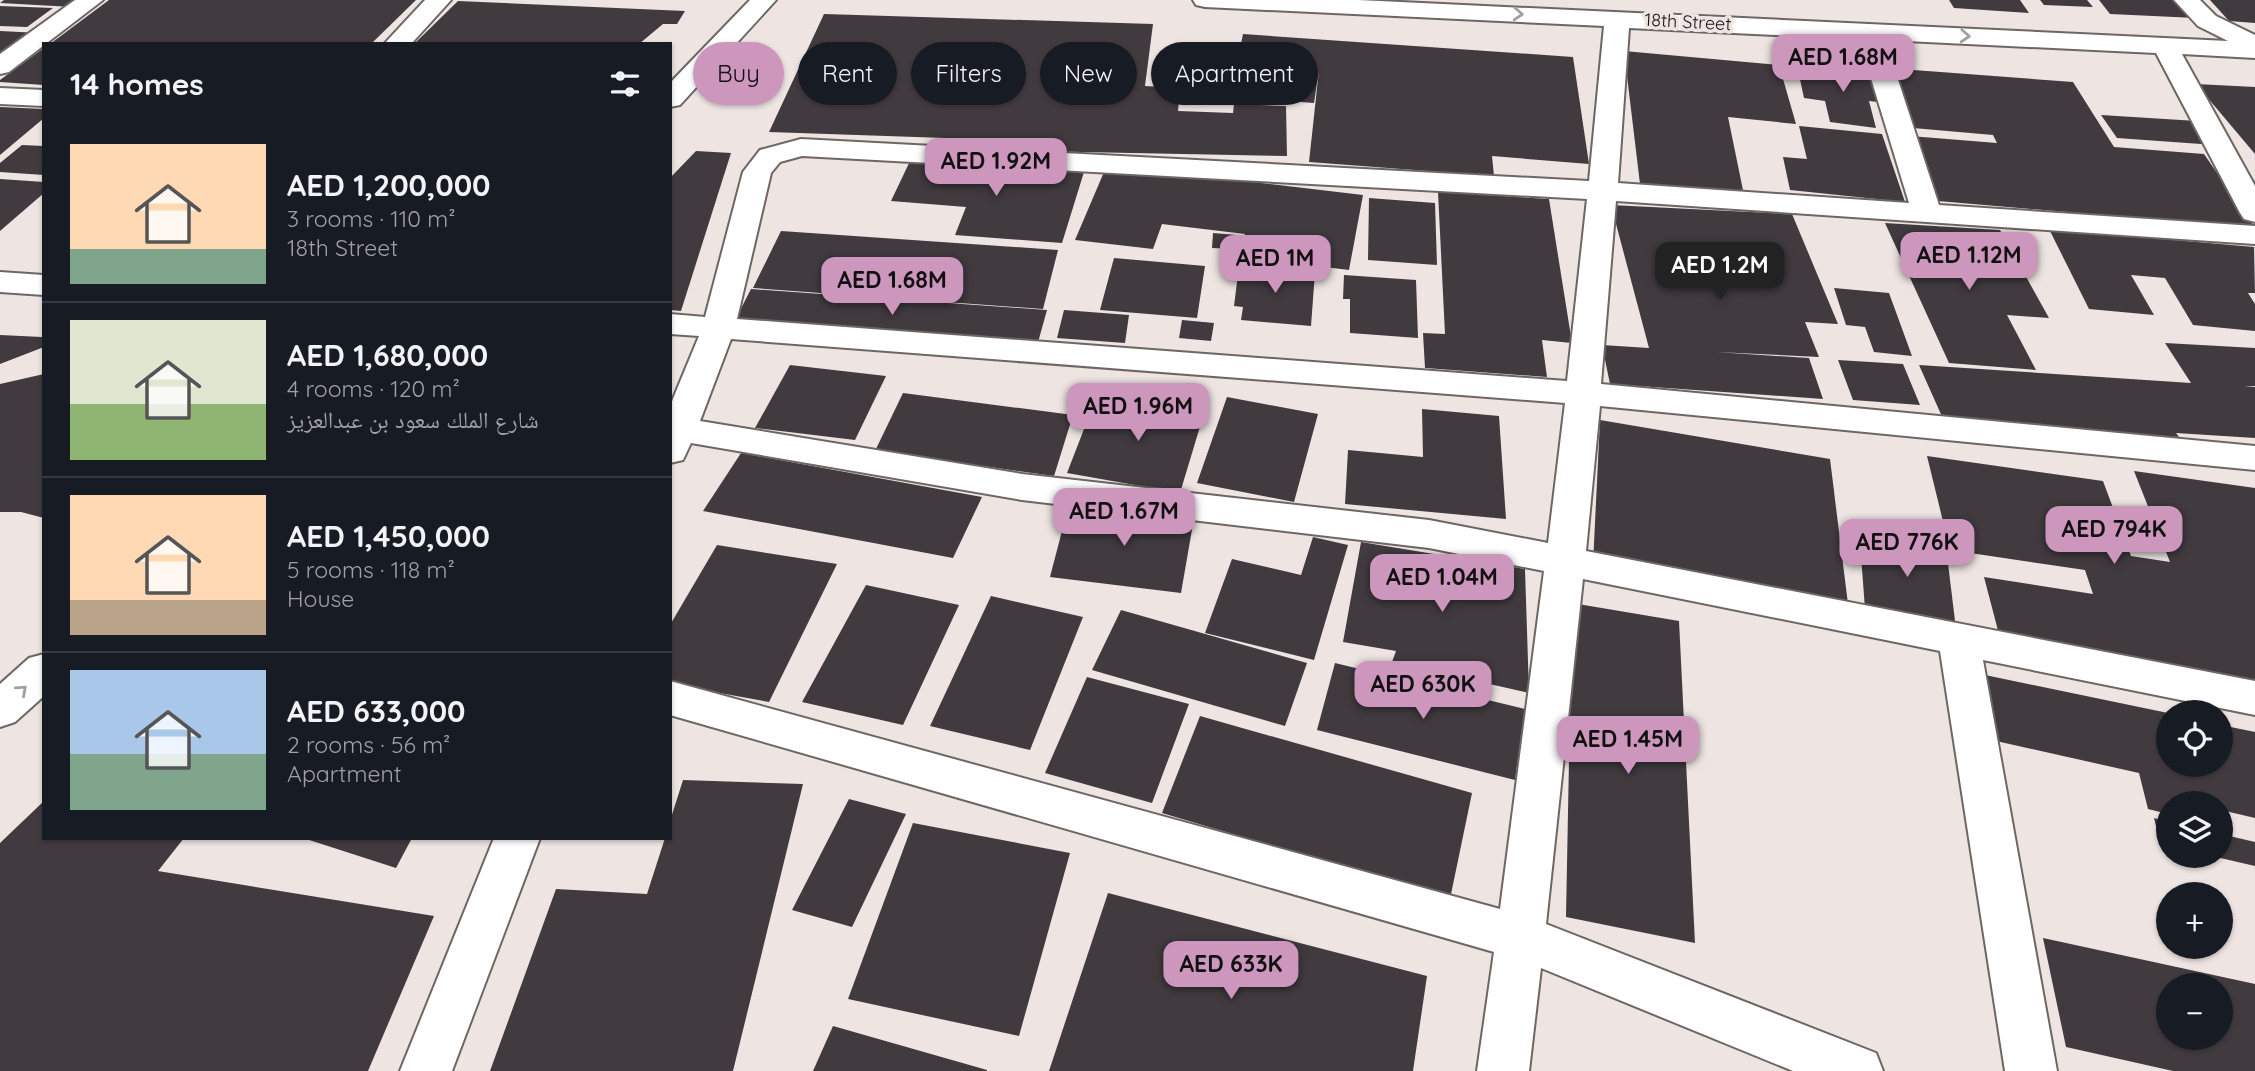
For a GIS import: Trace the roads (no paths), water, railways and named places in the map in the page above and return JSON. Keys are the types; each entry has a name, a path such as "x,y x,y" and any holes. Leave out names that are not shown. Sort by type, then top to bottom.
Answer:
{"street":[{"path":"0,66 91,0"},
{"path":"399,42 439,0"},
{"path":"672,97 764,0"},
{"name":"18th Street","path":"1205,0 1429,5 1617,19 1832,20 1870,32 2255,50"},
{"path":"2186,0 2207,21 2255,44"},
{"path":"1503,1071 1521,937 1583,393 1604,191 1617,19"},
{"path":"1870,32 1927,212"},
{"path":"2165,46 2255,214"},
{"path":"0,96 42,98"},
{"path":"2255,235 1604,191 801,147 770,156 757,172 719,327 675,440 1022,486 1429,534 2255,698"},
{"path":"0,282 42,285"},
{"path":"672,324 1583,393 2255,458"},
{"path":"1959,639 2031,1071"},
{"path":"0,710 42,672"},
{"path":"672,699 1521,937 1857,1071"},
{"path":"426,1071 516,840"}]}
